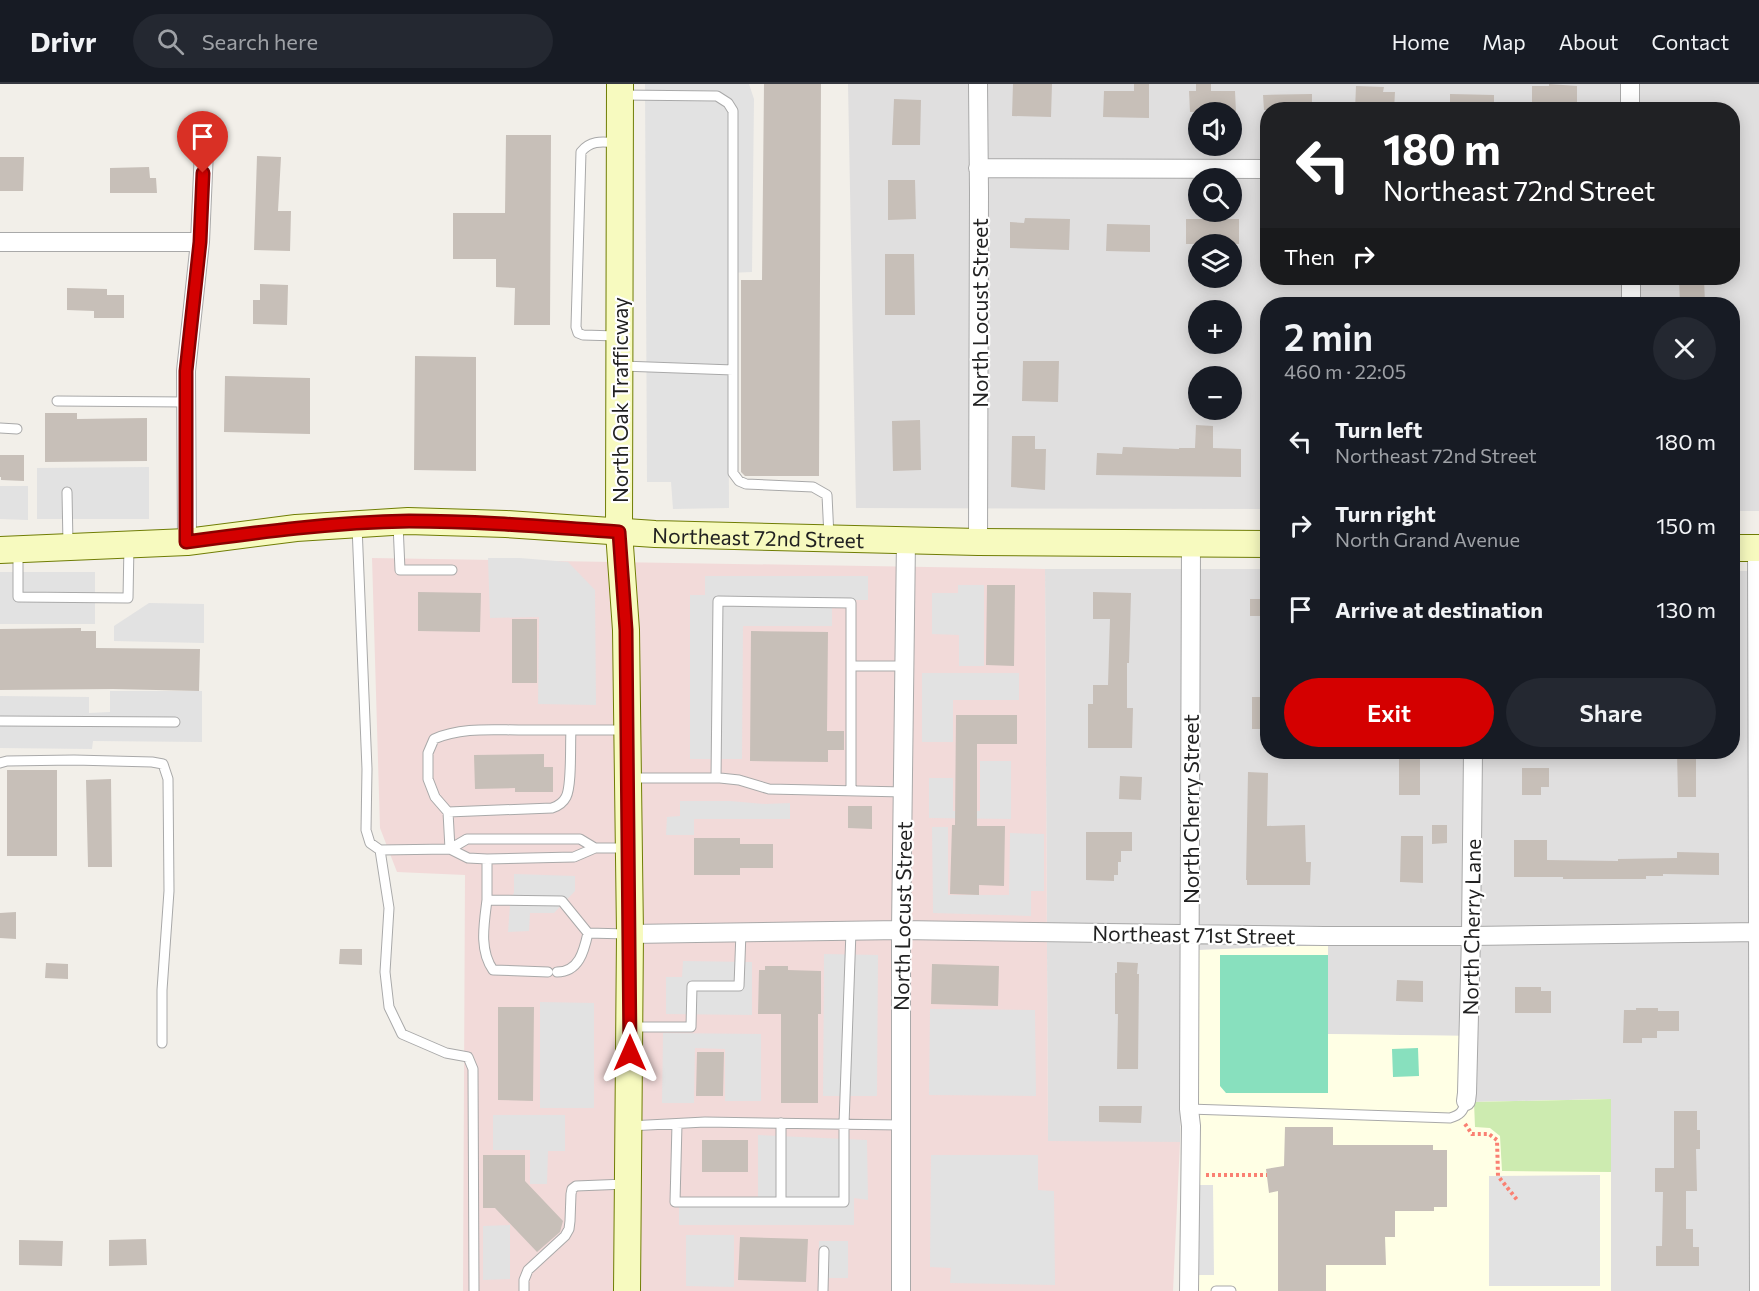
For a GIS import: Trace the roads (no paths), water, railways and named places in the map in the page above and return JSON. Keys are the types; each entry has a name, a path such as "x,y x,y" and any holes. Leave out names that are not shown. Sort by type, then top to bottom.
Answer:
{"main road":[{"name":"North Oak Trafficway","path":"620,89 619,532 626,630 630,934 627,1291"},
{"name":"Northeast 72nd Street","path":"9,549 186,542 296,528 398,522 506,524 656,534 978,542 1260,544"}],"street":[{"name":"North Locust Street","path":"978,84 978,542"},
{"path":"1630,84 1630,102"},
{"path":"186,542 186,371 200,242 204,150"},
{"path":"978,168 1260,169"},
{"path":"0,242 200,242"},
{"name":"North Locust Street","path":"901,1291 901,930 906,540"},
{"name":"North Cherry Street","path":"1189,1291 1191,543"},
{"path":"1749,548 1758,932 1759,1291"},
{"name":"North Cherry Lane","path":"1463,1108 1467,1093 1473,759"},
{"name":"Northeast 71st Street","path":"630,934 901,930 1320,936 1758,932"}],"lane":[{"path":"659,96 660,84"},
{"path":"620,89 659,96 717,96 728,103 733,111 733,472 739,481 746,484 813,487 822,491 827,495 829,537"},
{"path":"619,336 583,335 578,333 576,327 581,152 591,143 620,143"},
{"path":"619,366 733,370"},
{"path":"57,401 186,402"},
{"path":"0,428 17,429"},
{"path":"67,492 68,547"},
{"path":"398,522 400,570 452,570"},
{"path":"357,524 367,769 366,830 370,843 380,850 450,849 468,858 487,859 574,857 595,848 629,849"},
{"path":"9,549 18,597 128,598 129,544"},
{"path":"716,778 718,601 851,603 851,791"},
{"path":"851,666 904,666"},
{"path":"0,721 176,722"},
{"path":"450,849 448,812 435,797 428,779 428,753 434,739 448,732 474,730 627,730"},
{"path":"448,812 552,808 560,805 566,798 568,788 571,730"},
{"path":"0,763 74,760 163,764 168,779 170,885 162,990 162,1043"},
{"path":"628,778 716,778 739,780 769,789 904,792"},
{"path":"450,849 467,839 580,839 595,848"},
{"path":"380,850 389,908 385,972 388,1007 402,1034 446,1053 468,1057 473,1068 474,1291"},
{"path":"487,859 484,946 487,962 493,970 552,972 569,970 576,965 584,950 588,933"},
{"path":"487,900 562,901 588,933 630,934"},
{"path":"677,1124 675,1202 844,1202 844,1124 851,931"},
{"path":"630,1028 691,1028 692,986 739,986 741,932"},
{"path":"1189,1109 1450,1118 1463,1108"},
{"path":"629,1126 705,1122 900,1125"},
{"path":"781,1123 781,1202"},
{"path":"524,1291 524,1280 528,1270 565,1236 569,1229 572,1189 576,1186 627,1184"},
{"path":"823,1291 824,1251"},
{"path":"1216,1291 1231,1291"}]}
